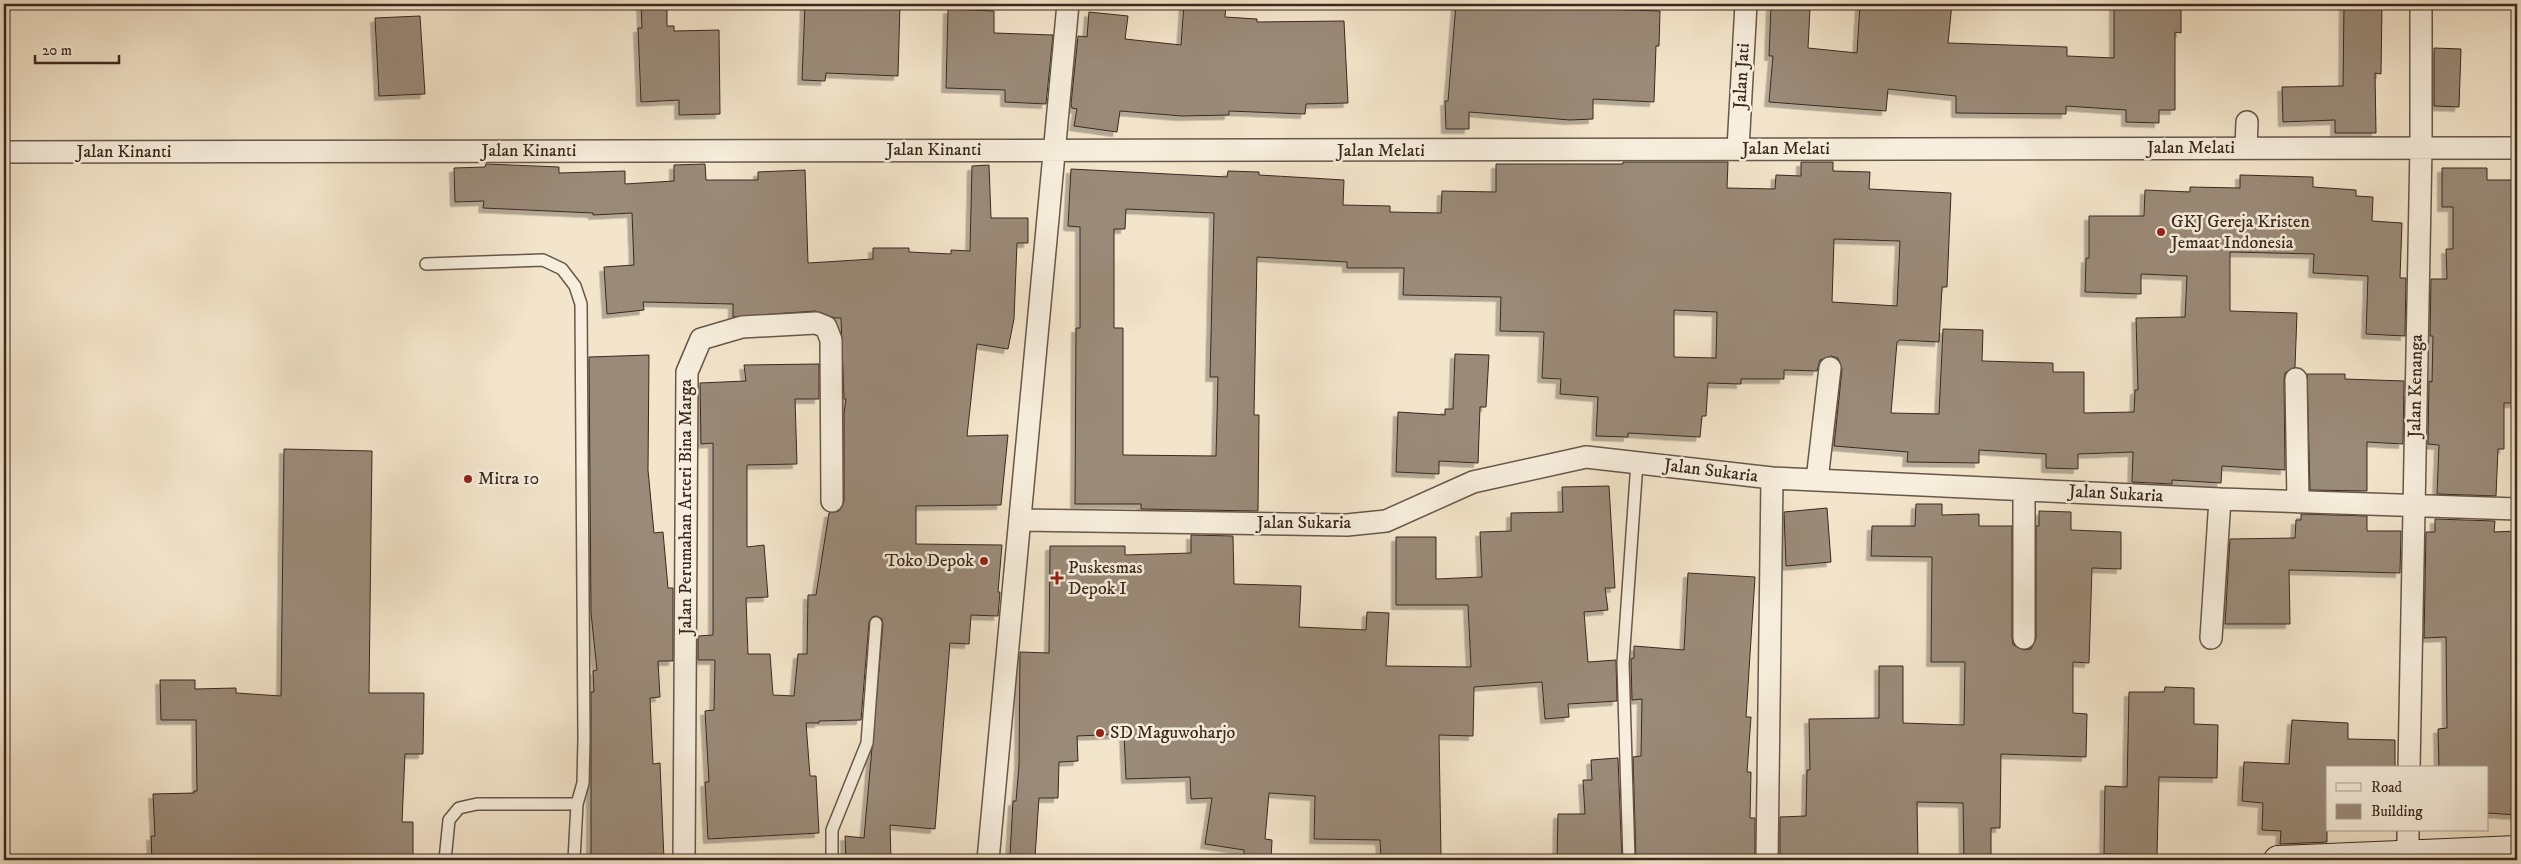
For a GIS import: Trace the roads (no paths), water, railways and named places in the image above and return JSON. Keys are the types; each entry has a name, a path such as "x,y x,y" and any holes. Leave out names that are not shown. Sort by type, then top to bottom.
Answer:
{"street":[{"path":"988,860 1068,4"},
{"name":"Jalan Jati","path":"1738,149 1746,4"},
{"name":"Jalan Kenanga","path":"2410,766 2421,147 2421,4"},
{"path":"2246,148 2247,122"},
{"name":"Jalan Melati","path":"1055,150 1442,151 2517,148"},
{"name":"Jalan Kinanti","path":"4,152 1055,150"},
{"name":"Jalan Perumahan Arteri Bina Marga","path":"684,860 687,372 701,339 742,328 816,323 826,327 831,340 832,501"},
{"path":"1817,480 1830,368"},
{"path":"2296,379 2298,502"},
{"name":"Jalan Sukaria","path":"1020,520 1347,525 1386,521 1473,482 1542,465 1586,457 1772,478 2220,500 2517,508"},
{"path":"1767,860 1772,478"},
{"path":"2024,490 2024,638"},
{"path":"2211,638 2220,500"},
{"path":"2278,860 2408,842 2517,850"}],"lane":[{"path":"426,264 543,260 562,269 575,286 581,304 584,739 583,783 577,804 574,860"},
{"path":"1629,860 1623,663 1637,462"},
{"path":"832,860 832,830 867,744 876,622"},
{"path":"445,860 449,820 459,808 477,804 577,804"}],"place":[{"name":"GKJ Gereja Kristen Jemaat Indonesia","path":"2161,232"},
{"name":"Mitra 10","path":"468,479"},
{"name":"Toko Depok","path":"984,561"},
{"name":"Puskesmas Depok I","path":"1057,578"},
{"name":"SD Maguwoharjo","path":"1100,733"}]}
